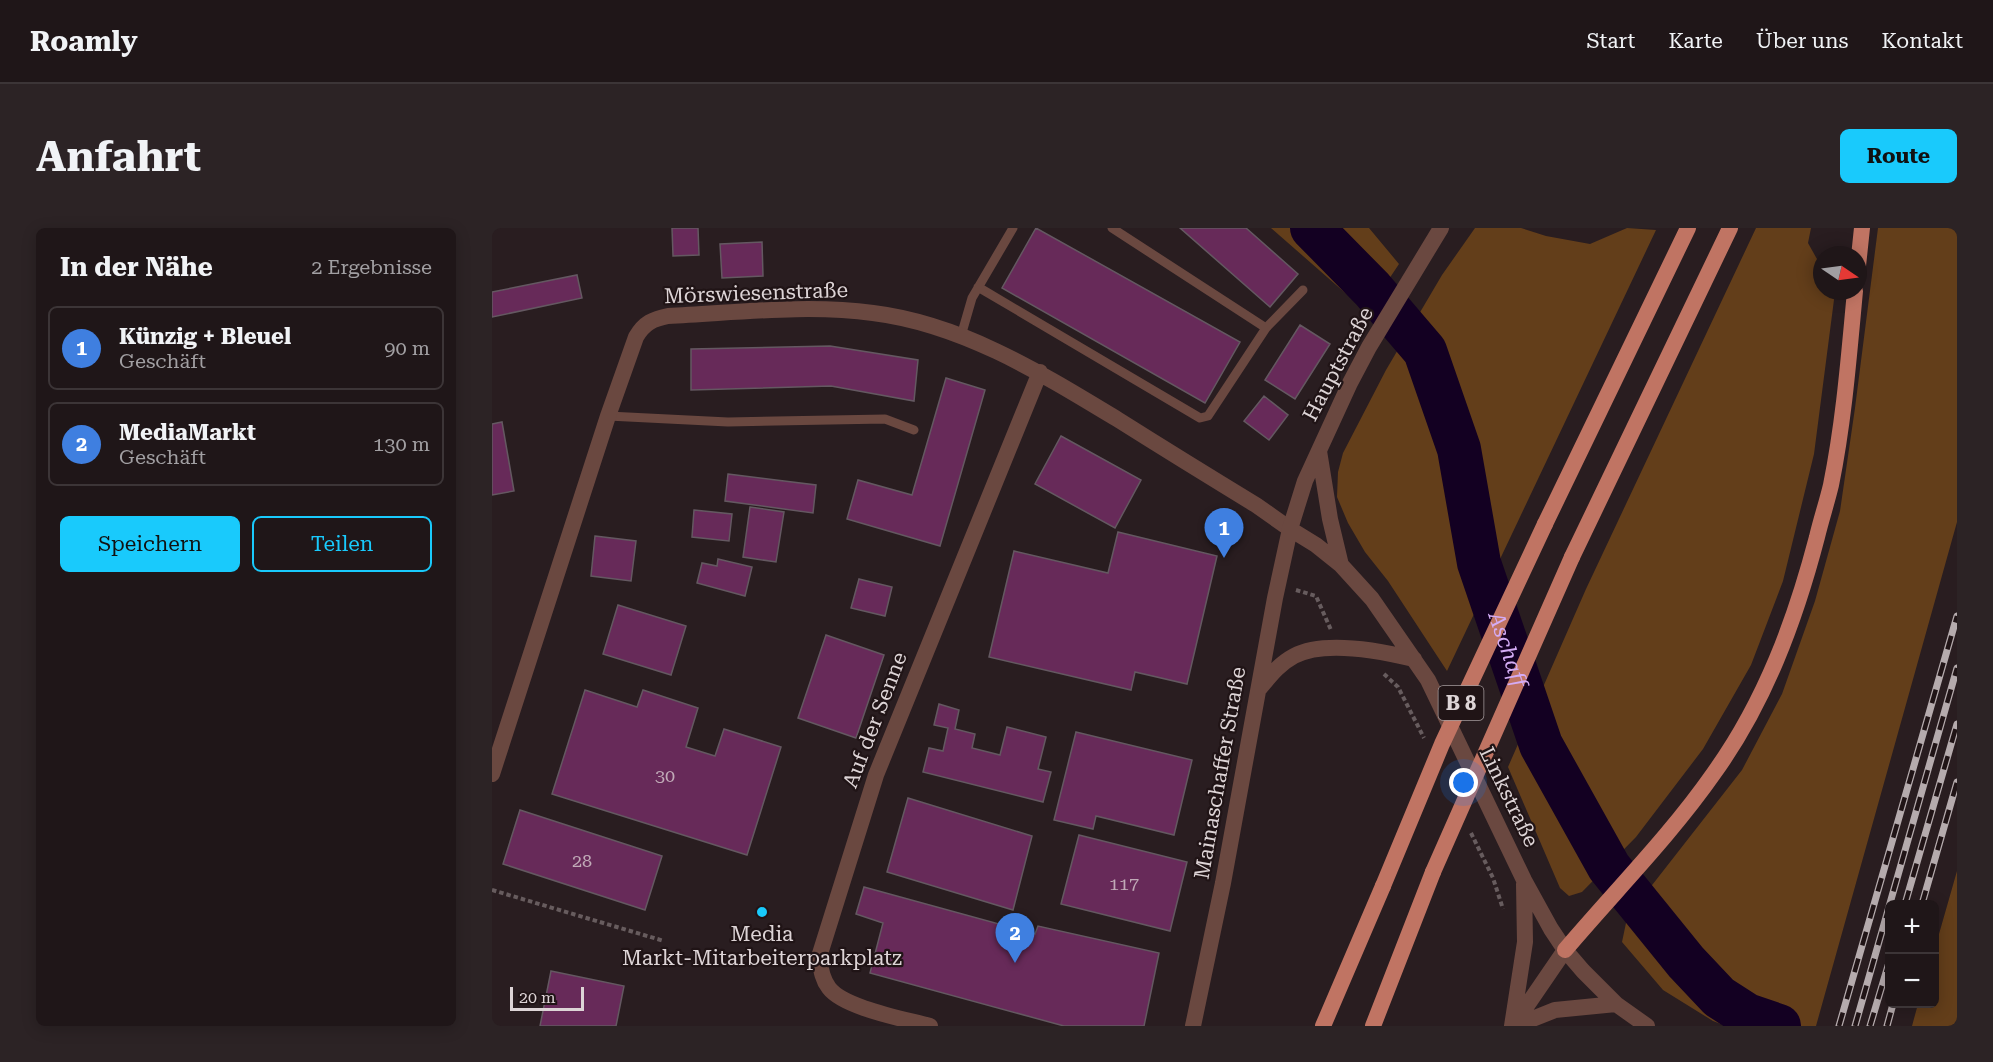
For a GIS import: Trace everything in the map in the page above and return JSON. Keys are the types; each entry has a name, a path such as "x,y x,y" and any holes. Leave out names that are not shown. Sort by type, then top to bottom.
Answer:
{"highway":[{"name":"B 8","path":"1323,1026 1442,744 1688,228"},
{"name":"B 8","path":"1373,1026 1433,872 1572,557 1730,228"},
{"path":"1860,246 1862,228"},
{"path":"1565,950 1664,836 1714,773 1746,722 1771,675 1791,624 1831,485 1846,385 1854,300"}],"street":[{"name":"Hauptstraße","path":"1290,529 1305,481 1370,347 1441,228"},
{"name":"Mörswiesenstraße","path":"492,774 608,416 636,337 641,328 652,319 828,309 916,321 961,336 1040,372 1256,505 1290,529"},
{"name":"Auf der Senne","path":"930,1026 848,1003 830,990 822,977 819,957 876,775 1040,372"},
{"path":"1319,450 1330,519 1341,565"},
{"name":"Linkstraße","path":"1290,529 1316,545 1341,565 1372,599 1428,680 1524,880 1551,930 1565,950 1617,1004 1647,1026"},
{"name":"Mainaschaffer Straße","path":"1193,1026 1223,884 1275,598 1290,529"},
{"path":"1259,689 1279,666 1295,656 1312,650 1357,648 1414,659"},
{"path":"1514,1026 1525,942 1524,880"},
{"path":"1514,1026 1565,950"},
{"path":"1514,1026 1555,1010 1617,1004"}],"lane":[{"path":"961,336 972,298 1013,228"},
{"path":"1112,228 1266,328"},
{"path":"978,287 1200,418 1208,416 1266,328 1303,290"},
{"path":"608,416 728,422 885,419 914,430"}],"path":[{"path":"492,890 664,941"}],"shaded area":[{"path":"1271,228 1369,228 1399,264 1367,312"},
{"path":"1475,228 1521,228 1546,236 1590,244 1627,228 1656,230 1447,671 1388,581 1365,552 1348,523 1337,497 1338,472 1343,453 1386,370 1442,275"},
{"path":"1756,228 1811,228 1808,243 1813,252 1813,300 1834,300 1814,454 1783,581 1751,665 1703,749 1636,837 1582,892 1569,896 1560,888 1508,767 1586,589"},
{"path":"1878,228 1957,228 1957,522 1816,1026 1726,1026 1713,1021 1663,990 1622,942 1626,923 1649,889 1742,770 1782,694 1815,601 1840,511"},
{"path":"1957,871 1957,1026 1912,1026 1917,1008 1939,1008 1939,934"}],"building":[{"path":"672,228 698,228 699,255 673,256"},
{"path":"1036,228 1240,342 1205,403 1002,288"},
{"path":"1180,228 1246,228 1298,274 1270,307"},
{"path":"762,242 763,276 722,278 720,244"},
{"path":"577,275 582,298 492,317 492,292"},
{"path":"1300,325 1330,344 1295,399 1265,380"},
{"path":"830,346 918,360 914,401 831,386 691,390 691,349"},
{"path":"946,378 985,390 940,546 847,519 858,480 912,495"},
{"path":"1264,396 1288,415 1269,440 1244,421"},
{"path":"502,422 514,491 492,495 492,424"},
{"path":"1061,436 1141,480 1115,528 1035,484"},
{"path":"728,474 816,485 813,513 725,501"},
{"path":"750,507 784,512 776,562 743,557"},
{"path":"694,510 732,514 729,541 692,537"},
{"path":"1118,532 1217,556 1187,684 1135,672 1131,690 989,657 1014,551 1108,573"},
{"path":"595,536 636,541 631,581 591,576"},
{"path":"718,559 752,567 745,596 697,583 702,563 717,566"},
{"path":"859,579 892,587 885,616 851,608"},
{"path":"618,605 686,626 671,675 603,654"},
{"path":"826,635 884,655 856,738 798,718"},
{"path":"585,690 637,707 643,690 698,708 686,747 715,756 724,729 781,747 747,855 552,794"},
{"path":"939,704 959,710 955,729 975,734 972,748 1000,755 1007,727 1046,737 1038,769 1051,772 1043,802 923,772 929,748 943,751 948,728 934,725"},
{"path":"1076,732 1192,760 1174,835 1096,816 1093,829 1054,820"},
{"path":"908,798 1032,836 1013,910 887,872"},
{"path":"520,810 662,856 645,910 503,864"},
{"path":"1079,835 1187,862 1170,931 1061,904"},
{"path":"864,887 1035,934 1038,926 1159,953 1144,1026 1064,1026 870,973 883,923 856,914"},
{"path":"551,971 624,986 616,1026 540,1026"}],"waterway":[{"name":"Aschaff","path":"1312,228 1372,289 1425,351 1459,449 1479,563 1541,745 1609,867 1686,962 1719,997 1747,1015 1779,1026"}],"railway":[{"path":"1839,1026 1957,616"},
{"path":"1855,1026 1957,668"},
{"path":"1906,900 1957,724"},
{"path":"1923,900 1957,782"},
{"path":"1870,1026 1885,976"},
{"path":"1887,1026 1892,1008"}],"place":[{"name":"Künzig + Bleuel","path":"1224,558"},
{"name":"Media Markt-Mitarbeiterparkplatz","path":"762,912"},
{"name":"MediaMarkt","path":"1015,963"}]}
